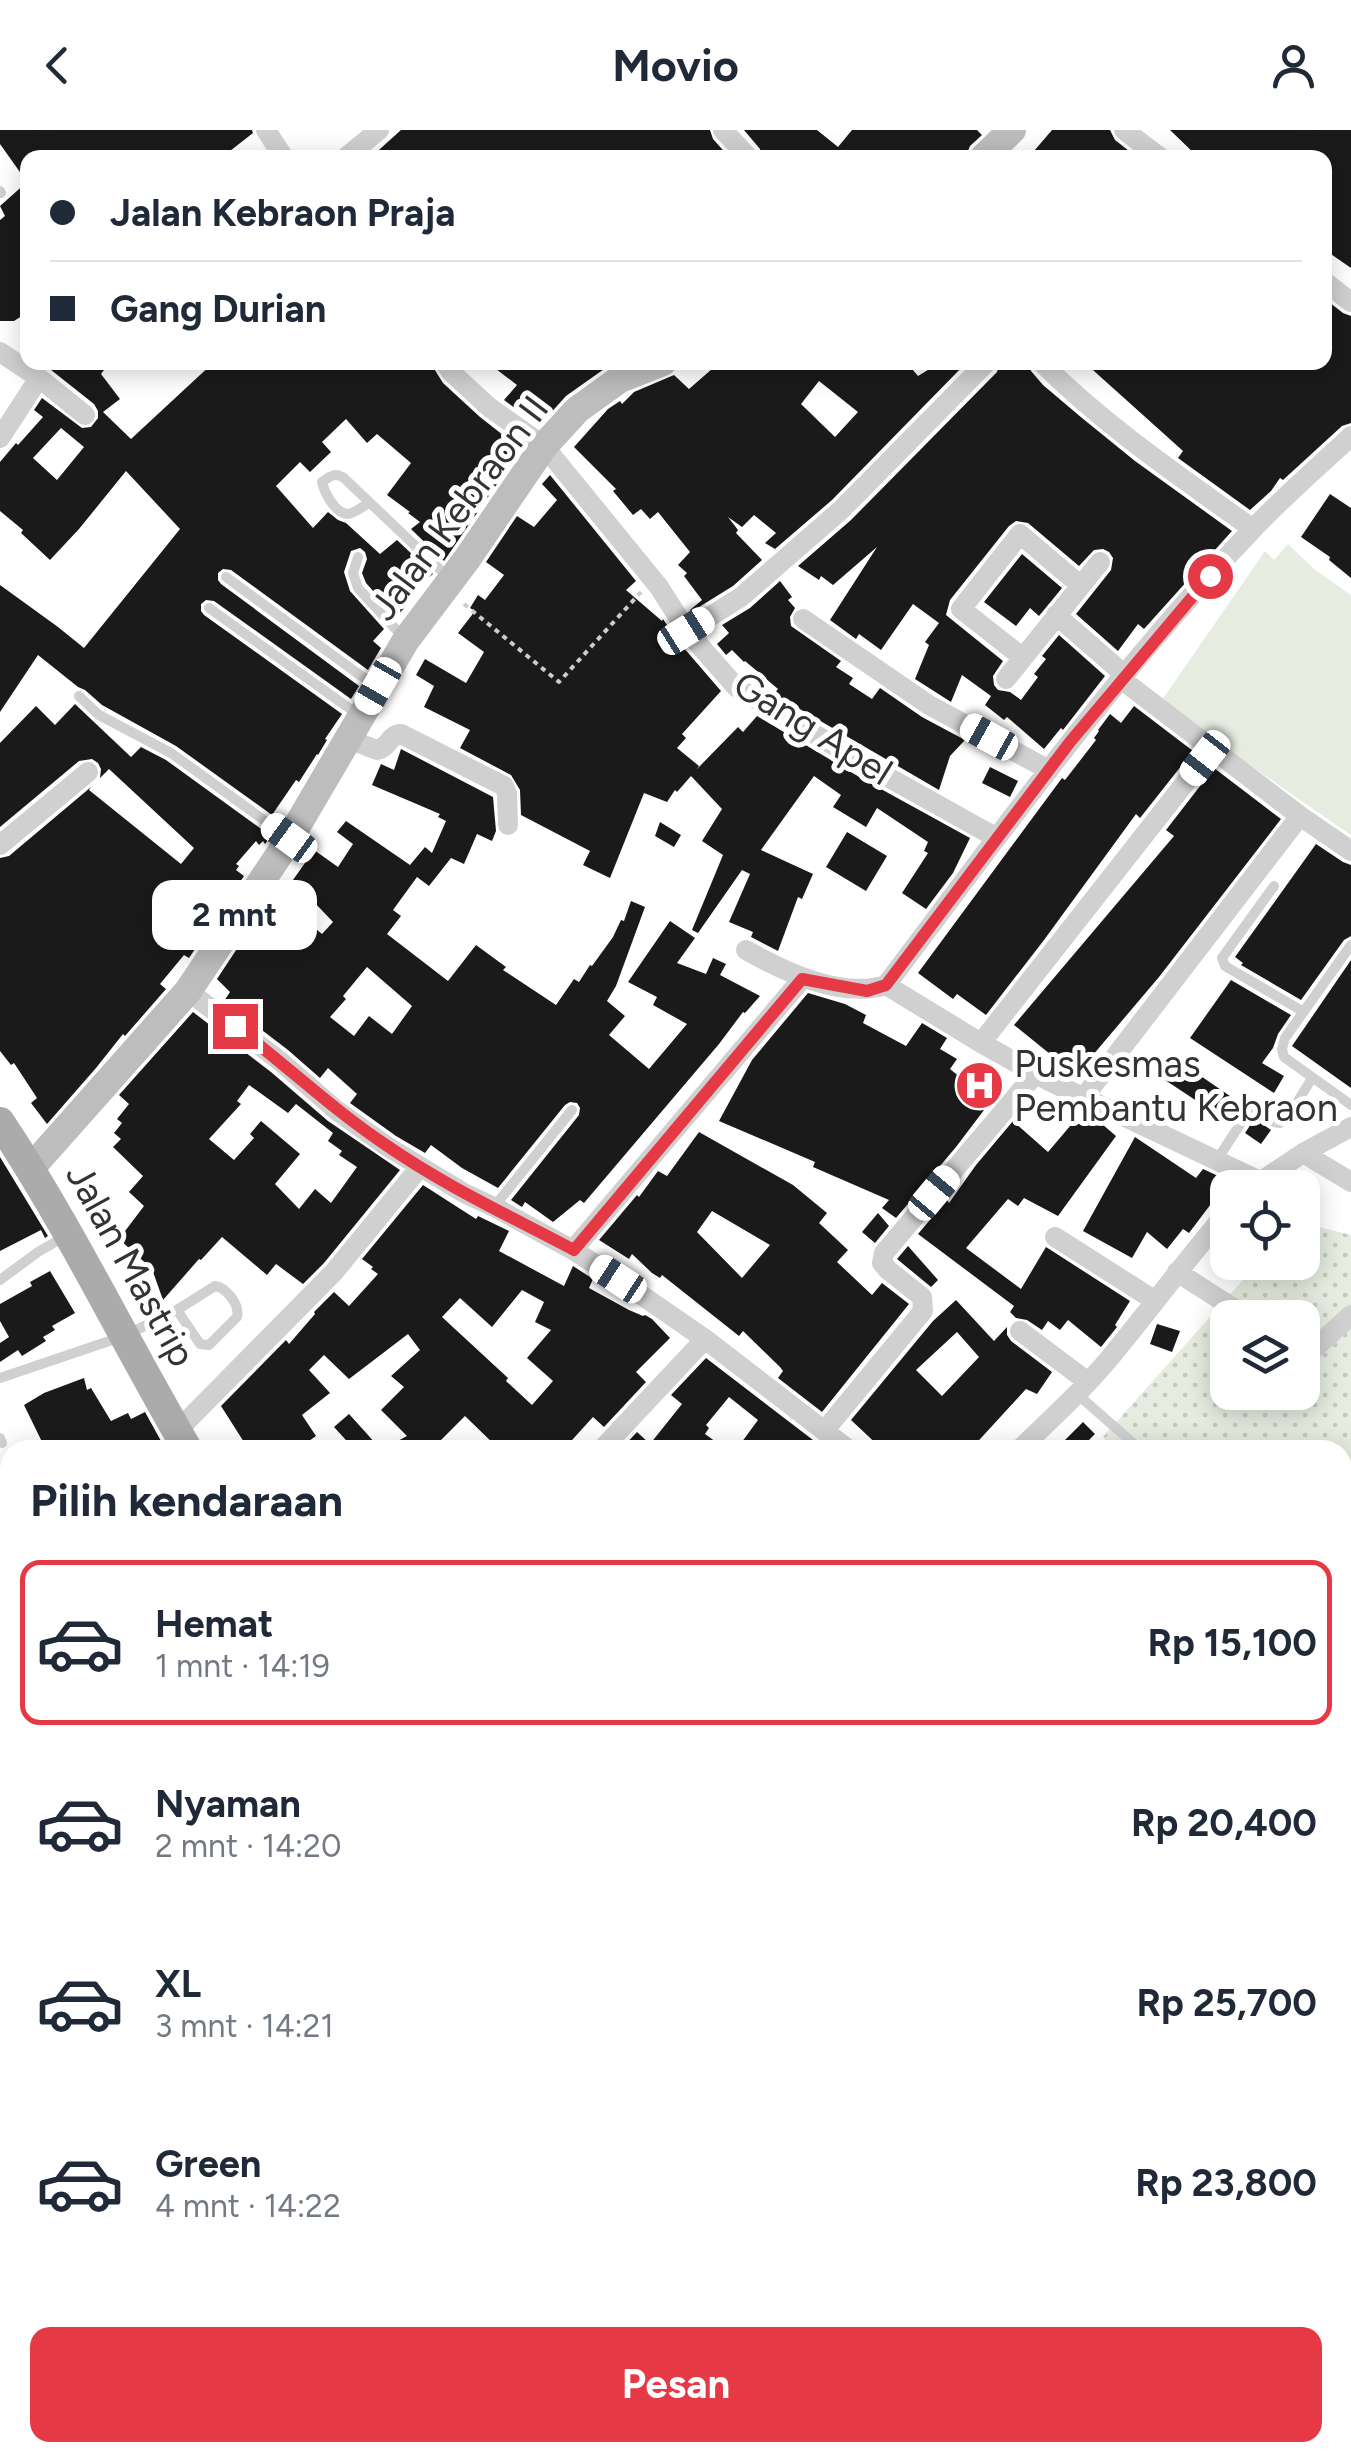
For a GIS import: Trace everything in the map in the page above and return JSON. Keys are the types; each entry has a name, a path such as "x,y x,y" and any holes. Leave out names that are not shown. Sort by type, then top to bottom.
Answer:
{"main road":[{"name":"Jalan Mastrip","path":"0,1122 69,1234 181,1440"}],"street":[{"path":"355,150 379,130"},
{"path":"723,130 742,150"},
{"path":"991,150 1012,130"},
{"path":"1124,130 1150,150"},
{"path":"27,370 85,414"},
{"name":"Gang Apel","path":"450,370 488,407 544,446 652,579 686,631 736,686 997,838"},
{"name":"Jalan Kebraon II","path":"31,1168 188,991 289,838 406,640 544,446 576,410 620,379 643,370"},
{"path":"686,631 741,598 842,510 979,370"},
{"path":"1049,370 1130,442 1253,529"},
{"path":"0,438 39,378"},
{"path":"746,950 802,979 867,991 886,985 1123,677 1253,529 1351,436"},
{"path":"1022,657 961,609 1014,528 1080,585"},
{"path":"1006,679 1100,562"},
{"path":"1056,615 1210,750 1351,851"},
{"path":"803,619 929,704 1048,770"},
{"path":"355,728 377,750 392,736 401,734 504,786 508,826"},
{"path":"981,1043 1210,750"},
{"path":"0,845 88,772"},
{"path":"1084,1097 1300,816"},
{"path":"574,1250 802,979"},
{"path":"886,985 1036,1073 1233,1170"},
{"path":"188,991 280,1060 336,1110 464,1193 574,1250 705,1339 837,1440"},
{"path":"825,1430 923,1311 922,1297 882,1263 884,1253 1036,1073"},
{"path":"1277,1170 1351,1126"},
{"path":"1303,1154 1351,1182"},
{"path":"183,1440 334,1272 420,1167"},
{"path":"1029,1440 1121,1345 1210,1232"},
{"path":"1055,1237 1154,1300"},
{"path":"1177,1272 1221,1300"},
{"path":"1320,1342 1351,1315"},
{"path":"1020,1331 1083,1388"},
{"path":"610,1440 705,1339"}],"lane":[{"path":"370,503 344,514 322,488 322,482 338,474 370,503 448,584"},
{"path":"358,558 353,573 358,588 406,640"},
{"path":"226,577 378,686"},
{"path":"209,608 355,728"},
{"path":"79,696 99,715 171,753 289,838"},
{"path":"1274,886 1222,962 1304,1012"},
{"path":"1351,945 1285,1038 1282,1049 1284,1057 1351,1105"},
{"path":"1217,1160 1248,1112 1261,1112 1280,1123 1287,1119 1312,1078"},
{"path":"494,1207 572,1110"},
{"path":"0,1280 69,1234"},
{"path":"0,1378 124,1336 218,1286 239,1312 205,1345 200,1344 177,1310"},
{"path":"1083,1388 1132,1440"}],"path":[{"path":"448,584 559,682 652,579"}],"shaded area":[{"path":"1288,544 1314,569 1351,595 1351,835 1160,703 1265,551 1274,560"},
{"path":"1320,1227 1351,1235 1351,1440 1105,1440 1103,1437 1210,1317 1210,1410 1320,1410 1320,1300 1225,1300 1243,1280 1320,1280"}],"building":[{"path":"0,130 253,133 231,150 20,150 20,172 0,144"},
{"path":"401,130 710,130 723,150 379,150"},
{"path":"744,130 817,130 838,147 852,130 977,130 982,135 968,150 760,149"},
{"path":"1052,130 1110,130 1128,150 1035,150"},
{"path":"1170,130 1351,130 1351,268 1332,255 1332,150 1191,150"},
{"path":"20,188 20,317 14,321 0,321 0,220 5,216 0,206"},
{"path":"1332,304 1351,316 1351,423 1342,426 1283,480 1280,478 1250,510 1178,458 1183,451 1093,370 1332,370"},
{"path":"51,370 104,370 101,374 120,399 103,412 131,439 205,370 435,370 443,383 480,417 521,449 444,561 411,529 420,522 387,495 411,463 377,434 367,443 346,419 322,442 331,452 310,472 300,462 276,486 313,528 328,512 380,554 397,540 433,574 403,599 408,604 396,617 366,583 362,573 365,552 360,548 351,551 344,572 350,591 384,629 373,641 381,648 368,670 231,570 218,573 221,584 359,686 351,699 214,601 201,604 204,615 342,714 318,755 272,815 176,746 102,705 38,655 0,712 0,585 84,648 180,529 126,471 50,560 0,511 0,462 43,417 34,410 42,398 82,428 91,427 98,411","holes":["61,428 84,447 57,480 33,458"]},
{"path":"497,370 603,370 566,396 539,426 504,400 517,385"},
{"path":"711,370 913,370 918,376 928,370 959,370 832,500 775,549 765,543 776,533 754,515 742,527 728,517 738,530 736,533 762,560 733,586 691,612 702,600 678,565 690,552 658,512 650,519 641,509 633,515 613,491 616,489 574,447 608,409 620,401 622,404 634,392 674,375 689,389","holes":["819,381 858,412 835,437 801,404"]},
{"path":"1031,370 1043,385 1135,461 1232,531 1144,629 1138,624 1118,651 1076,614 1111,570 1113,558 1109,552 1094,550 1079,566 1028,523 1016,521 1009,526 950,600 946,615 1003,661 993,676 994,685 1021,700 1038,677 1034,674 1046,659 1042,656 1059,635 1105,676 1044,749 1007,717 1004,720 985,705 991,696 962,675 951,702 915,679 929,645 925,642 939,623 913,604 881,650 859,634 856,639 830,620 877,547 833,585 798,566 851,520 997,372"},
{"path":"550,475 636,581 626,590 663,619 721,691 682,734 686,738 677,748 699,766 697,769 738,727 743,732 757,716 970,838 953,873 926,909 902,893 928,853 924,851 928,842 877,808 866,827 833,807 841,795 814,776 761,850 813,874 802,899 798,897 778,951 751,937 753,932 729,922 750,874 742,870 698,933 692,930 723,855 702,841 722,809 691,776 667,802 644,793 610,878 583,865 590,851 521,815 520,790 511,775 460,748 470,730 424,707 434,686 416,675 425,659 466,683 484,652 458,633 475,611 470,608 478,595 485,600 504,575 486,562 517,516 534,527 557,500 542,484"},
{"path":"1330,494 1351,508 1351,578 1301,537"},
{"path":"1022,554 1062,588 1039,616 1030,608 1016,626 984,602"},
{"path":"780,581 795,608 791,626 841,661 836,667 853,678 849,684 872,699 880,688 965,740 950,756 939,790 774,694 778,689 732,650 726,655 717,644 729,633 722,625 750,608"},
{"path":"75,704 131,757 141,747 166,760 271,836 265,844 256,841 236,864 236,870 244,876 189,958 184,955 160,984 166,989 47,1124 31,1103 37,1098 14,1063 11,1065 0,1051 0,858 9,856 91,787 89,790 181,864 194,848 109,769 100,778 101,769 92,759 79,761 0,827 0,743 36,706 55,725"},
{"path":"1134,706 1193,751 1140,818 1136,814 986,1015 957,994 953,999 918,973 1062,778 1065,780 1096,740 1110,714 1121,723"},
{"path":"401,749 493,797 496,831 492,841 477,834 464,864 451,858 429,886 417,877 393,910 401,916 387,934 448,981 476,945 506,967 503,970 556,1005 613,937 631,901 645,907 607,1001 625,1016 609,1035 649,1069 687,1024 653,1005 657,997 628,982 670,921 695,938 677,963 706,974 713,958 726,964 720,975 760,996 584,1203 580,1200 553,1222 525,1202 522,1207 511,1200 579,1115 577,1103 565,1105 498,1188 431,1145 425,1153 396,1136 350,1103 357,1094 328,1068 320,1078 224,1001 230,992 217,979 246,935 261,947 288,906 322,934 333,922 293,880 314,850 338,867 353,844 337,832 346,821 410,865 425,847 432,853 446,821 438,817 440,814 372,785 381,764 394,770","holes":["367,967 412,1006 392,1034 369,1016 354,1036 330,1017"]},
{"path":"990,767 1018,781 1010,797 982,783"},
{"path":"1214,768 1281,819 1159,977 1076,1075 1014,1025 1174,836 1166,830"},
{"path":"660,822 681,835 674,847 655,836"},
{"path":"847,832 887,856 866,891 826,867"},
{"path":"1316,844 1351,865 1351,936 1344,940 1301,1000 1241,965 1235,957"},
{"path":"1351,960 1351,1088 1292,1046"},
{"path":"1231,980 1291,1015 1262,1063 1284,1076 1274,1093 1190,1038"},
{"path":"808,993 866,1015 863,1023 906,1046 922,1023 947,1038 940,1049 957,1059 950,1069 966,1082 980,1066 1003,1085 896,1218 882,1208 889,1200 813,1167 815,1162 719,1121 752,1060"},
{"path":"193,1012 328,1121 400,1170 303,1284 276,1264 267,1275 222,1237 163,1300 152,1269 119,1239 144,1206 129,1192 143,1176 113,1147 121,1139 114,1133 122,1123 117,1119 129,1104 119,1095","holes":["249,1085 288,1113 296,1104 333,1133 328,1141 342,1151 339,1155 357,1167 331,1203 315,1189 299,1209 275,1184 300,1154 261,1121 250,1134 254,1138 234,1160 209,1139 241,1104 237,1101"]},
{"path":"1176,1059 1243,1105 1230,1123 1162,1078"},
{"path":"1082,1112 1116,1136 1058,1216 1024,1198 1018,1206 1008,1199 966,1248 1021,1289 1046,1247 1130,1301 1101,1347 1068,1320 1060,1330 1048,1321 1042,1330 1016,1318 1010,1312 1014,1306 918,1234 947,1200 949,1203 1013,1121 1048,1152"},
{"path":"1253,1121 1271,1130 1261,1144 1245,1133"},
{"path":"699,1132 793,1185 827,1213 819,1223 848,1250 837,1262 872,1295 882,1283 909,1304 822,1412 778,1378 783,1371 743,1331 739,1336 632,1254 629,1259 599,1240 658,1171 667,1176","holes":["712,1211 770,1245 742,1278 697,1232"]},
{"path":"1135,1137 1196,1178 1203,1169 1210,1172 1210,1205 1189,1233 1183,1229 1167,1249 1147,1232 1132,1258 1083,1231"},
{"path":"0,1157 48,1236 45,1238 41,1230 0,1251"},
{"path":"423,1185 476,1219 478,1216 509,1231 499,1251 564,1286 573,1266 593,1279 589,1288 652,1319 670,1338 636,1372 646,1382 604,1427 593,1417 572,1440 490,1440 465,1416 441,1440 400,1440 407,1436 381,1410 404,1387 391,1376 420,1350 408,1334 349,1379 324,1355 309,1370 330,1393 302,1415 316,1436 310,1440 243,1440 221,1406 286,1340 289,1344 334,1292 349,1306 378,1274 362,1259","holes":["522,1290 544,1302 535,1322 551,1330 527,1358 553,1381 532,1405 442,1317 460,1298 492,1327"]},
{"path":"878,1213 889,1226 875,1243 862,1232"},
{"path":"908,1246 938,1280 931,1287 897,1259"},
{"path":"50,1271 75,1313 52,1326 55,1330 43,1337 46,1341 22,1356 18,1350 0,1362 0,1343 9,1337 0,1321 0,1304"},
{"path":"956,1300 994,1341 1007,1327 1011,1341 1052,1372 1037,1394 1026,1389 979,1440 872,1440 851,1420 933,1321","holes":["957,1332 979,1357 942,1396 916,1370"]},
{"path":"1157,1324 1180,1331 1172,1352 1150,1344"},
{"path":"706,1358 813,1440 743,1440 758,1420 729,1397 706,1425 709,1428 705,1434 713,1440 653,1440 682,1404 671,1395"},
{"path":"84,1378 87,1390 91,1388 111,1421 128,1413 131,1419 145,1412 160,1440 41,1440 24,1405"},
{"path":"349,1414 372,1440 346,1440 334,1427"},
{"path":"1083,1422 1095,1434 1089,1440 1065,1440"},
{"path":"637,1432 646,1440 629,1440"}],"place":[{"name":"Puskesmas Pembantu Kebraon","path":"979,1086"}],"route":[{"path":"235,1026 336,1110 388,1147 464,1193 574,1250 802,979 867,991 886,985 1070,742 1210,576"}]}
